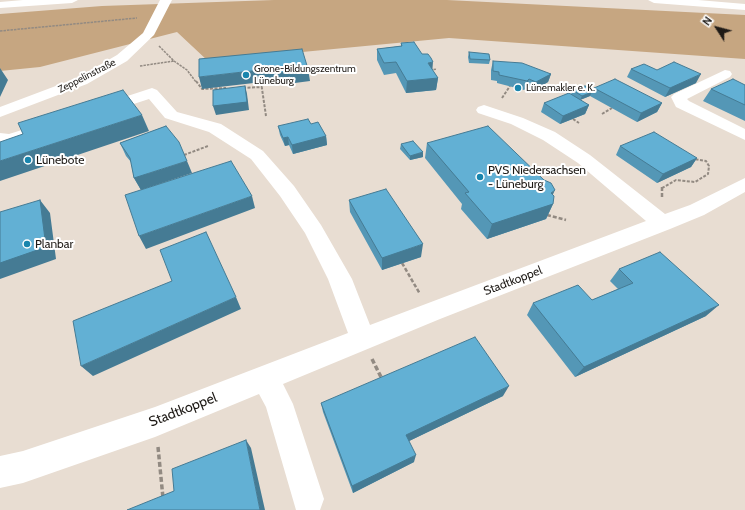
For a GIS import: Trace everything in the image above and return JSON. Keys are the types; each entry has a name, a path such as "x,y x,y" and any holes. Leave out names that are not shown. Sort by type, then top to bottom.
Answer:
{"main road":[{"path":"0,5 72,0"},
{"path":"654,0 745,7"},
{"name":"Zeppelinstraße","path":"0,112 28,103 82,81 107,68 135,48 148,35 162,7"},
{"path":"725,74 679,97 682,104 745,135"},
{"path":"86,114 152,93 171,115 215,128 257,155 287,191 314,230 340,279 363,340"},
{"path":"484,110 517,121 549,136 584,159 663,224"},
{"path":"0,138 10,139 49,126"},
{"name":"Stadtkoppel","path":"0,472 23,467 156,422 431,312 663,224 697,210 745,184"},
{"path":"266,378 279,404 308,498"}],"path":[{"path":"0,31 162,7"},
{"path":"148,35 174,61 187,70 202,89 232,88"},
{"path":"430,70 437,69"},
{"path":"261,82 266,116"},
{"path":"502,98 510,86"},
{"path":"240,88 262,87"},
{"path":"602,114 612,108"},
{"path":"573,119 579,123"},
{"path":"663,224 662,187 676,180 695,182 708,174 709,166 706,161 686,158"},
{"path":"547,215 566,220"},
{"path":"402,263 431,312"},
{"path":"363,340 385,385"},
{"path":"156,422 164,505"}],"shaded area":[{"path":"274,0 447,0 745,15 745,59 449,38 208,61 177,32 40,67 0,71 0,14 102,6"}],"building":[{"path":"414,42 422,54 428,54 431,58 433,62 428,63 438,78 407,81 396,62 384,63 377,49 402,46 401,43"},
{"path":"302,49 308,69 270,74 269,69 199,77 199,59"},
{"path":"469,52 489,54 490,60 470,59"},
{"path":"493,61 522,63 551,74 536,82 529,79 527,81 499,75 499,72 493,71"},
{"path":"674,62 701,74 670,88 631,69 644,64 657,70"},
{"path":"615,79 662,103 641,113 594,88"},
{"path":"733,79 745,85 745,105 711,89"},
{"path":"245,86 247,102 213,106 213,90"},
{"path":"585,86 593,90 592,92 582,96 572,90"},
{"path":"123,90 142,115 0,161 0,142 23,134 18,123"},
{"path":"569,93 589,105 563,116 544,103"},
{"path":"308,119 311,124 318,122 326,136 292,145 288,137 283,138 278,126"},
{"path":"166,126 179,142 187,161 134,178 130,158 120,143"},
{"name":"PVS Niedersachsen - Lüneburg","path":"488,126 544,180 551,183 555,190 551,193 554,196 553,204 492,224 465,193 469,192 427,143"},
{"path":"654,132 697,158 663,174 620,146"},
{"path":"413,141 423,152 410,156 401,144"},
{"path":"231,161 252,196 139,236 125,195"},
{"path":"386,189 423,244 382,258 349,200"},
{"path":"40,200 46,247 0,263 0,212"},
{"path":"206,232 236,297 81,366 73,321 172,281 160,250"},
{"path":"660,252 719,305 584,367 533,303 578,285 592,300 633,283 619,269"},
{"path":"475,337 509,386 406,435 416,455 352,486 321,403"},
{"path":"246,440 260,510 127,510 174,491 172,469"}],"place":[{"name":"Grone-Bildungszentrum Lüneburg","path":"246,75"},
{"name":"Lünemakler e. K.","path":"518,88"},
{"name":"Lünebote","path":"28,160"},
{"name":"PVS Niedersachsen - Lüneburg","path":"480,177"},
{"name":"Planbar","path":"27,244"}]}
